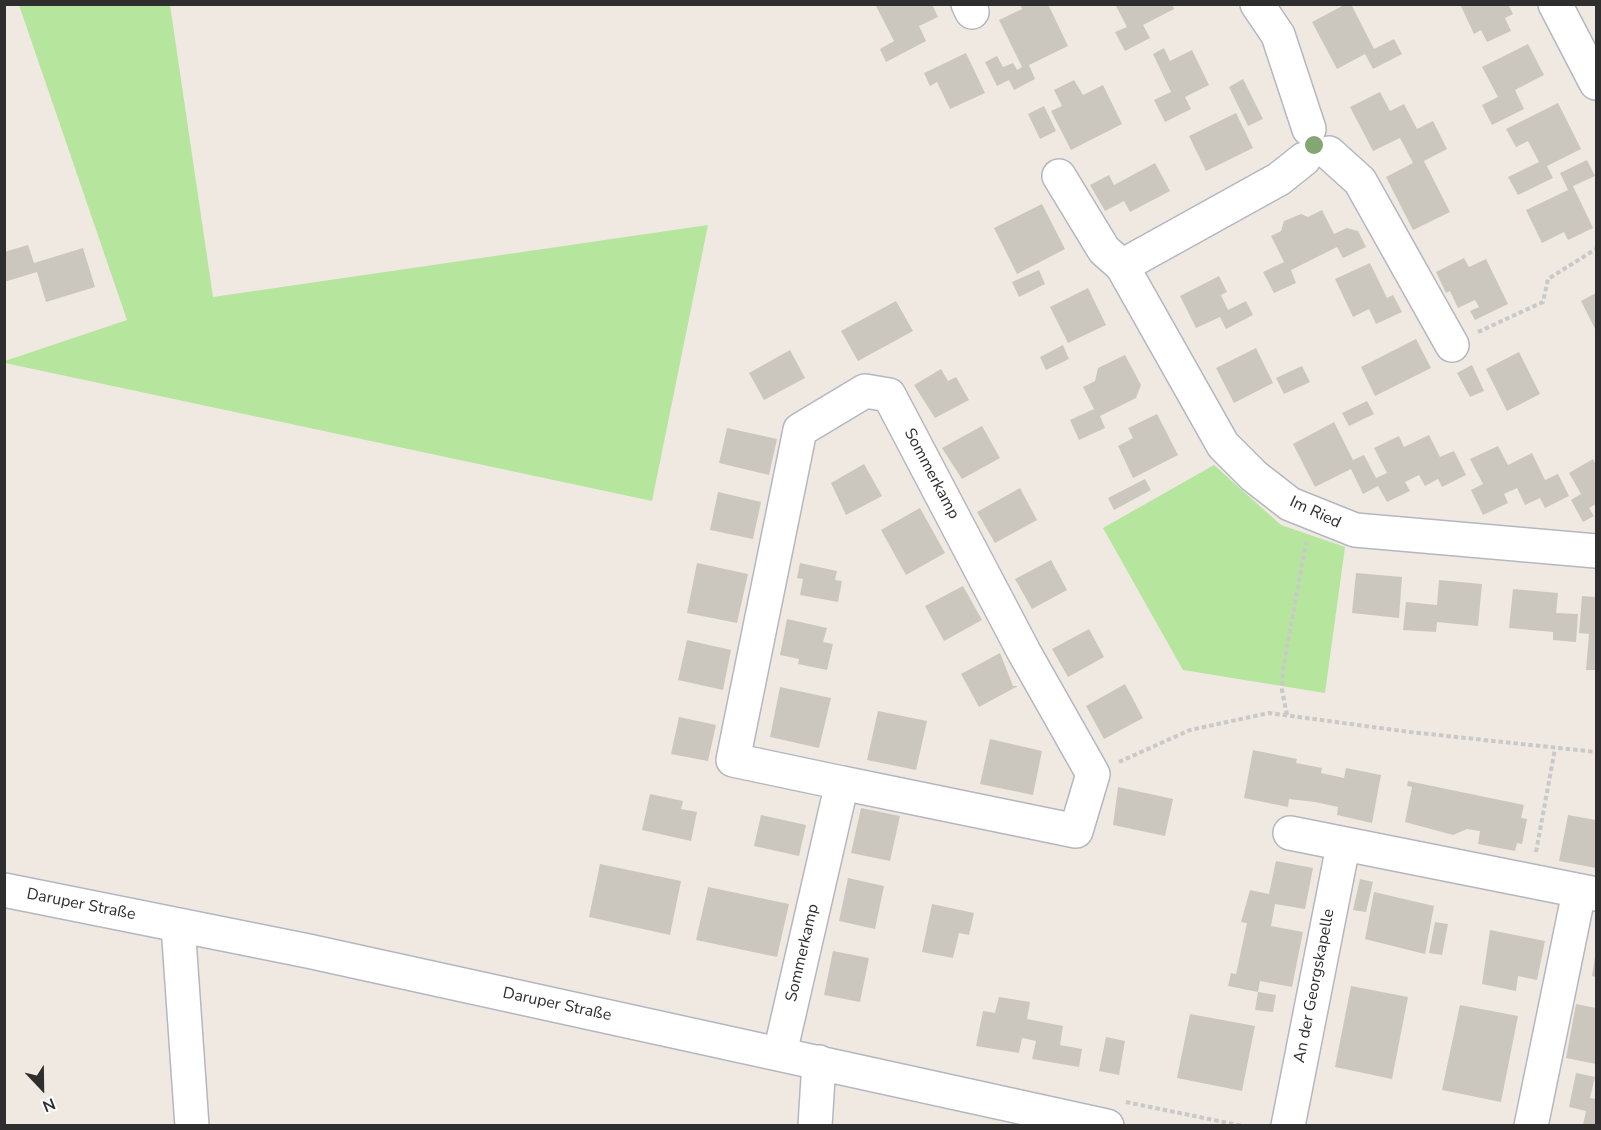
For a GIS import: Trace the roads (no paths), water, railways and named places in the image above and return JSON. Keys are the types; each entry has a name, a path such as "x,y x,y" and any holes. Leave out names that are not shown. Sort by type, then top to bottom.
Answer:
{"street":[{"path":"1257,4 1278,35 1314,147 1360,182 1452,345"},
{"path":"1556,4 1588,48 1596,84"},
{"path":"1122,266 1279,179 1314,147"},
{"name":"Im Ried","path":"1059,176 1104,250 1122,266 1222,446 1290,504 1355,530 1596,551"},
{"name":"Sommerkamp","path":"865,391 889,395 1024,652 1094,774 1076,831 842,783 733,760 800,430 865,391"},
{"name":"Sommerkamp","path":"780,1053 842,783"},
{"path":"1290,833 1343,846 1588,893 1531,1125"},
{"name":"An der Georgskapelle","path":"1288,1125 1343,846"},
{"name":"Daruper Straße","path":"4,890 780,1053 1107,1125"},
{"path":"178,925 192,1125"},
{"path":"815,1125 819,1062"}]}
